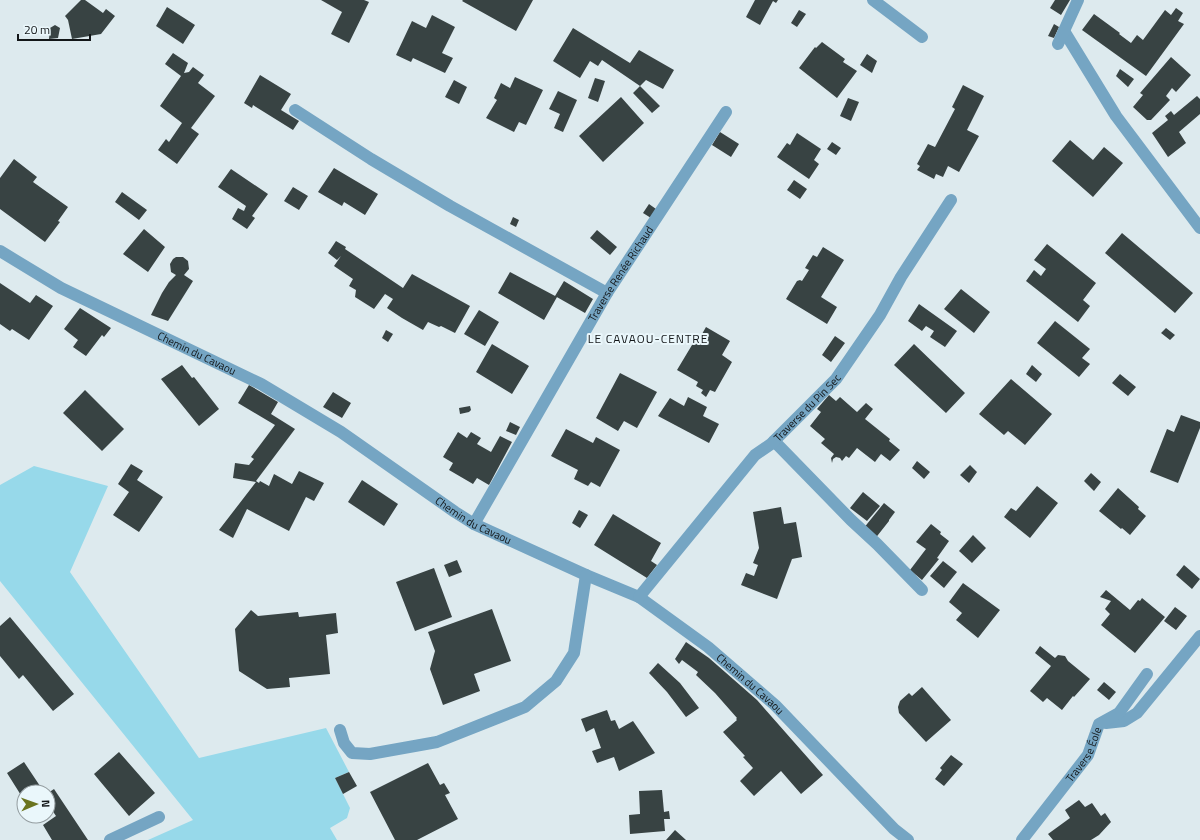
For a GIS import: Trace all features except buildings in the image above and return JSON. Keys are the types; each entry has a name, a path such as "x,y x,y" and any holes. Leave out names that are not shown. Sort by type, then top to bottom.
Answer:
{"street":[{"path":"873,0 922,36"},
{"path":"1058,44 1078,0"},
{"path":"1064,31 1116,116 1200,228"},
{"path":"295,110 371,159 443,202 606,293"},
{"name":"Traverse Renée Richaud","path":"474,524 606,293 726,112"},
{"name":"Traverse du Pin Sec","path":"639,596 755,455 774,440 836,379 880,315 901,277 951,200"},
{"name":"Chemin du Cavaou","path":"0,251 61,288 262,384 341,432 474,524 586,575 639,596 708,647 775,705 894,829 908,840"},
{"path":"774,440 851,520 922,590"},
{"path":"340,730 344,743 352,753 370,754 437,742 525,707 556,681 574,653 586,575"},
{"path":"1099,724 1124,721 1137,713 1200,636"},
{"name":"Traverse Éole","path":"1022,840 1088,755 1099,724 1119,713 1148,674"},
{"path":"110,840 159,817"}],"shaded area":[{"path":"34,466 108,486 70,572 199,758 326,728 349,772 335,778 350,808 347,818 330,828 337,840 148,840 193,820 0,581 0,485"}],"district":[{"name":"LE CAVAOU-CENTRE","path":"648,339"}]}
